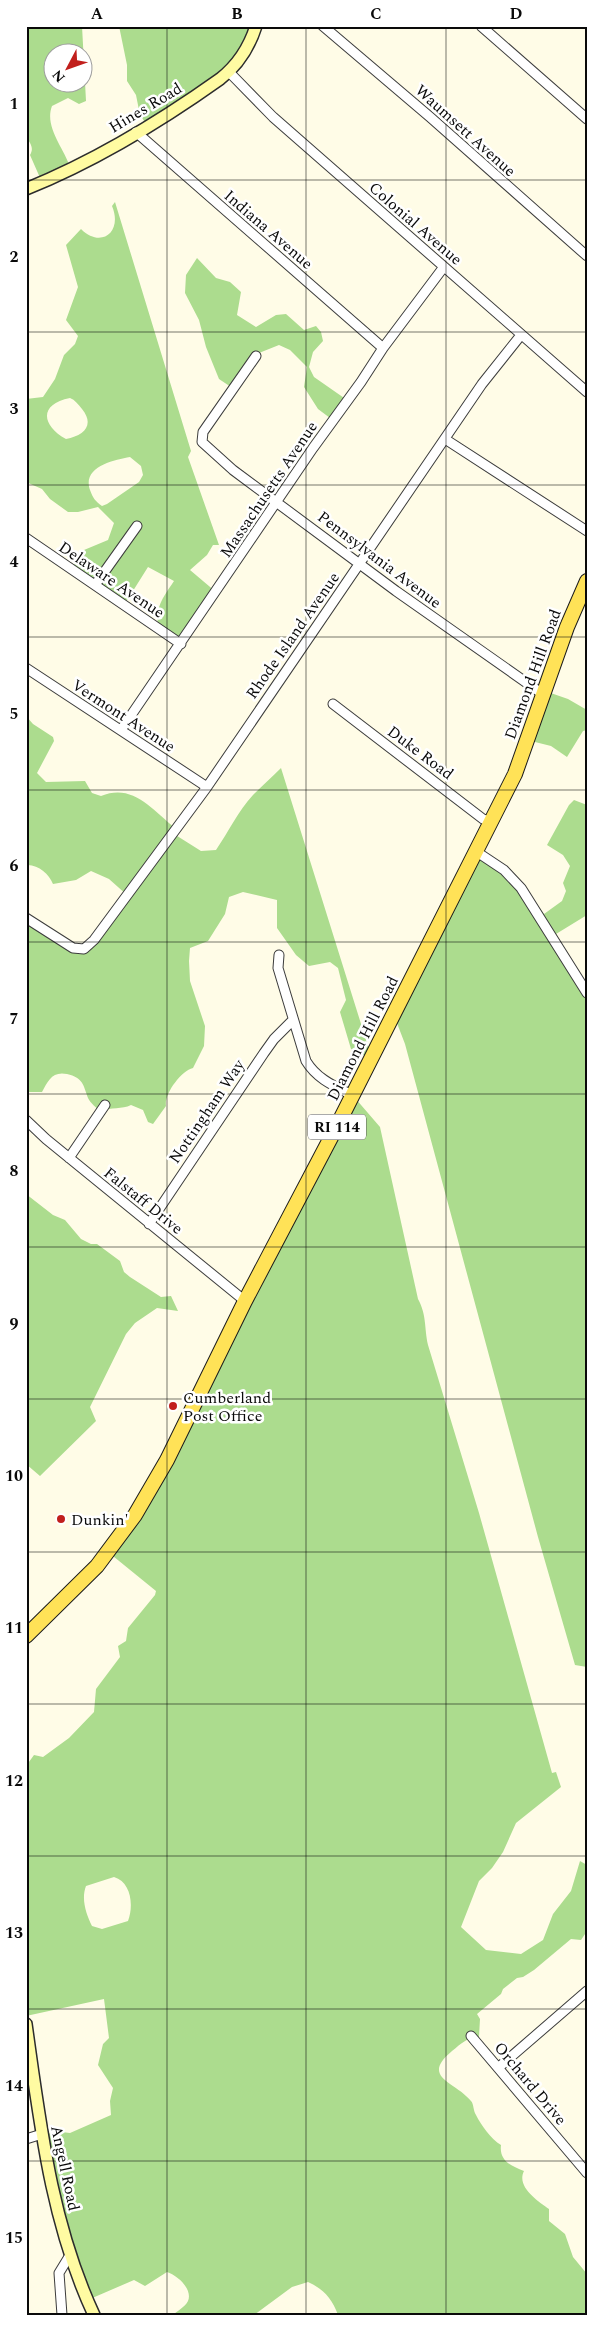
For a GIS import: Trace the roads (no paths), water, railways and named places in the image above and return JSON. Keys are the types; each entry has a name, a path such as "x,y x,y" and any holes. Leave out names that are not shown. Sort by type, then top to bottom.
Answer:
{"main road":[{"name":"Hines Road","path":"26,189 65,173 195,97 229,72 247,49 256,26"},
{"name":"Diamond Hill Road","path":"26,1636 97,1566 138,1510 167,1460 245,1301 515,774 567,627 587,581"},
{"name":"Angell Road","path":"26,2024 42,2134 53,2193 70,2255 94,2315"}],"street":[{"name":"Waumsett Avenue","path":"323,26 430,117 587,256"},
{"path":"482,26 587,119"},
{"name":"Colonial Avenue","path":"229,72 273,117 443,268 587,392"},
{"name":"Indiana Avenue","path":"136,132 383,348"},
{"name":"Massachusetts Avenue","path":"121,730 383,348 443,268"},
{"name":"Rhode Island Avenue","path":"26,918 72,948 84,949 94,940 207,787 482,384 521,335"},
{"name":"Pennsylvania Avenue","path":"256,356 203,432 202,442 233,470 544,695"},
{"path":"445,439 587,530"},
{"path":"95,585 137,526"},
{"name":"Delaware Avenue","path":"26,538 181,644"},
{"name":"Vermont Avenue","path":"26,668 207,787"},
{"name":"Duke Road","path":"333,704 483,819 492,822"},
{"path":"476,852 504,870 521,888 587,993"},
{"path":"279,954 278,968 306,1061 312,1071 320,1078 352,1095"},
{"name":"Nottingham Way","path":"149,1224 264,1053 274,1039 293,1020"},
{"path":"69,1158 105,1105"},
{"name":"Falstaff Drive","path":"26,1120 69,1158 245,1301"},
{"path":"498,2068 587,1991"},
{"name":"Orchard Drive","path":"472,2036 587,2173"},
{"path":"26,2139 42,2134"},
{"path":"62,2315 59,2272 70,2255"}],"place":[{"name":"Cumberland Post Office","path":"173,1406"},
{"name":"Dunkin'","path":"61,1519"}]}
